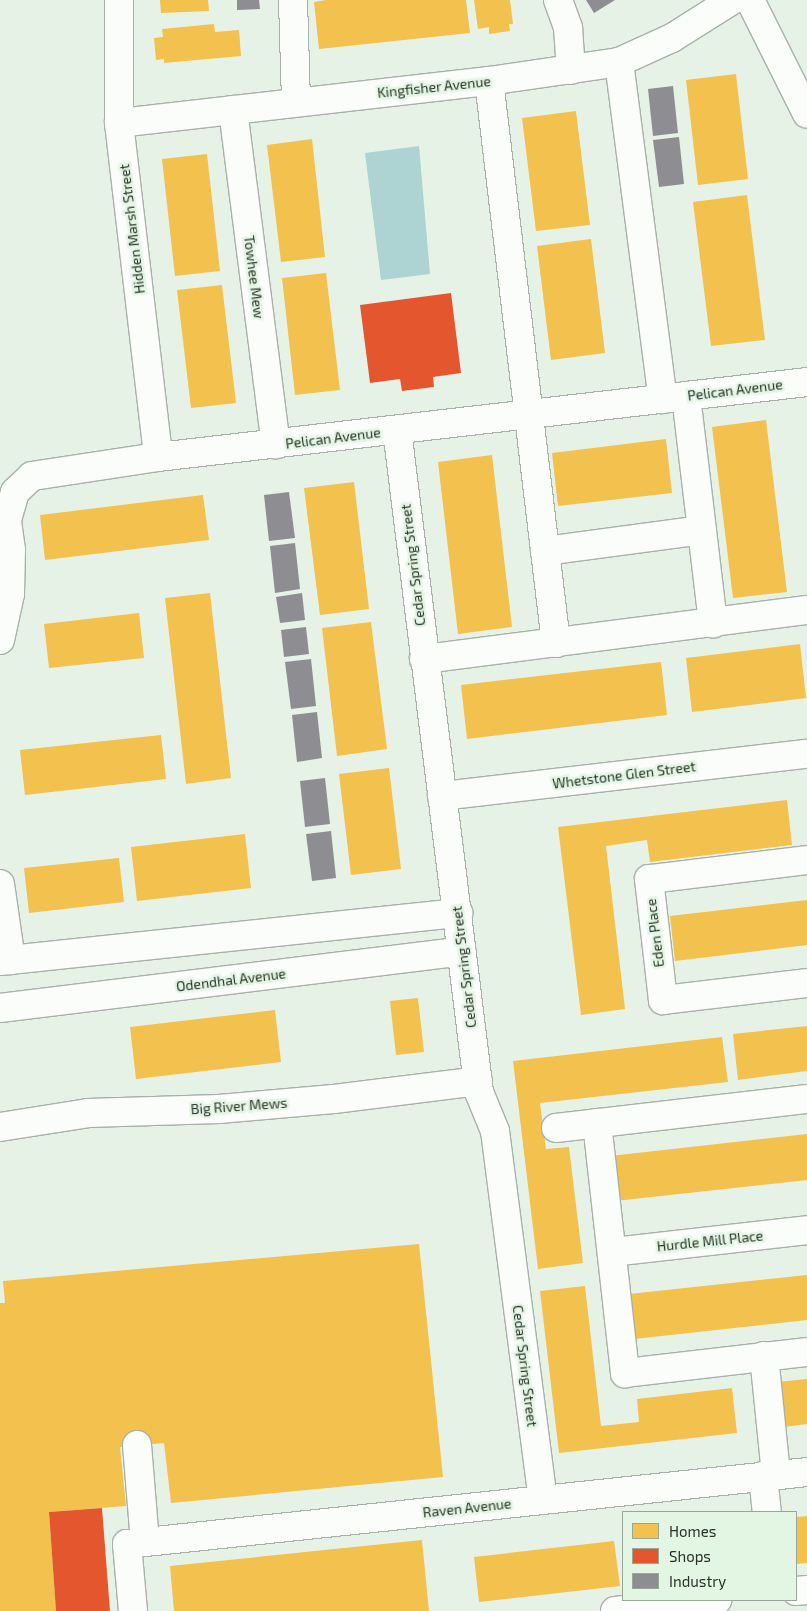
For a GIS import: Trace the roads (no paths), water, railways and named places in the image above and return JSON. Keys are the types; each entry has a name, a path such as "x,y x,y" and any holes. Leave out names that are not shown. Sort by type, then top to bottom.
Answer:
{"street":[{"name":"Hidden Marsh Street","path":"119,0 119,123 158,457"},
{"path":"293,0 296,102"},
{"path":"558,0 568,28 571,70"},
{"name":"Kingfisher Avenue","path":"119,123 488,81 619,62 672,38 732,0"},
{"path":"750,0 807,114"},
{"path":"619,62 674,397 702,530 713,623"},
{"path":"488,81 556,643"},
{"name":"Towhee Mew","path":"233,110 276,444"},
{"name":"Pelican Avenue","path":"0,640 10,594 11,550 6,520 15,492 32,476 158,457 807,382"},
{"name":"Cedar Spring Street","path":"397,430 479,1092 495,1131 543,1500"},
{"path":"545,551 702,530"},
{"path":"424,658 556,643 807,610"},
{"name":"Whetstone Glen Street","path":"442,796 807,754"},
{"name":"Eden Place","path":"807,860 649,879 663,1000 807,983"},
{"path":"0,884 5,960 458,913"},
{"name":"Odendhal Avenue","path":"0,1008 461,951"},
{"name":"Big River Mews","path":"0,1128 88,1113 219,1109 334,1099 478,1081"},
{"path":"556,1128 807,1099"},
{"path":"597,1123 626,1373 807,1352"},
{"name":"Hurdle Mill Place","path":"612,1252 807,1230"},
{"path":"764,1356 770,1476 767,1511"},
{"path":"133,1611 137,1445"},
{"name":"Raven Avenue","path":"136,1543 807,1472"},
{"path":"615,1611 708,1601"}],"water":[{"path":"419,146 430,274 381,280 365,153"}]}
